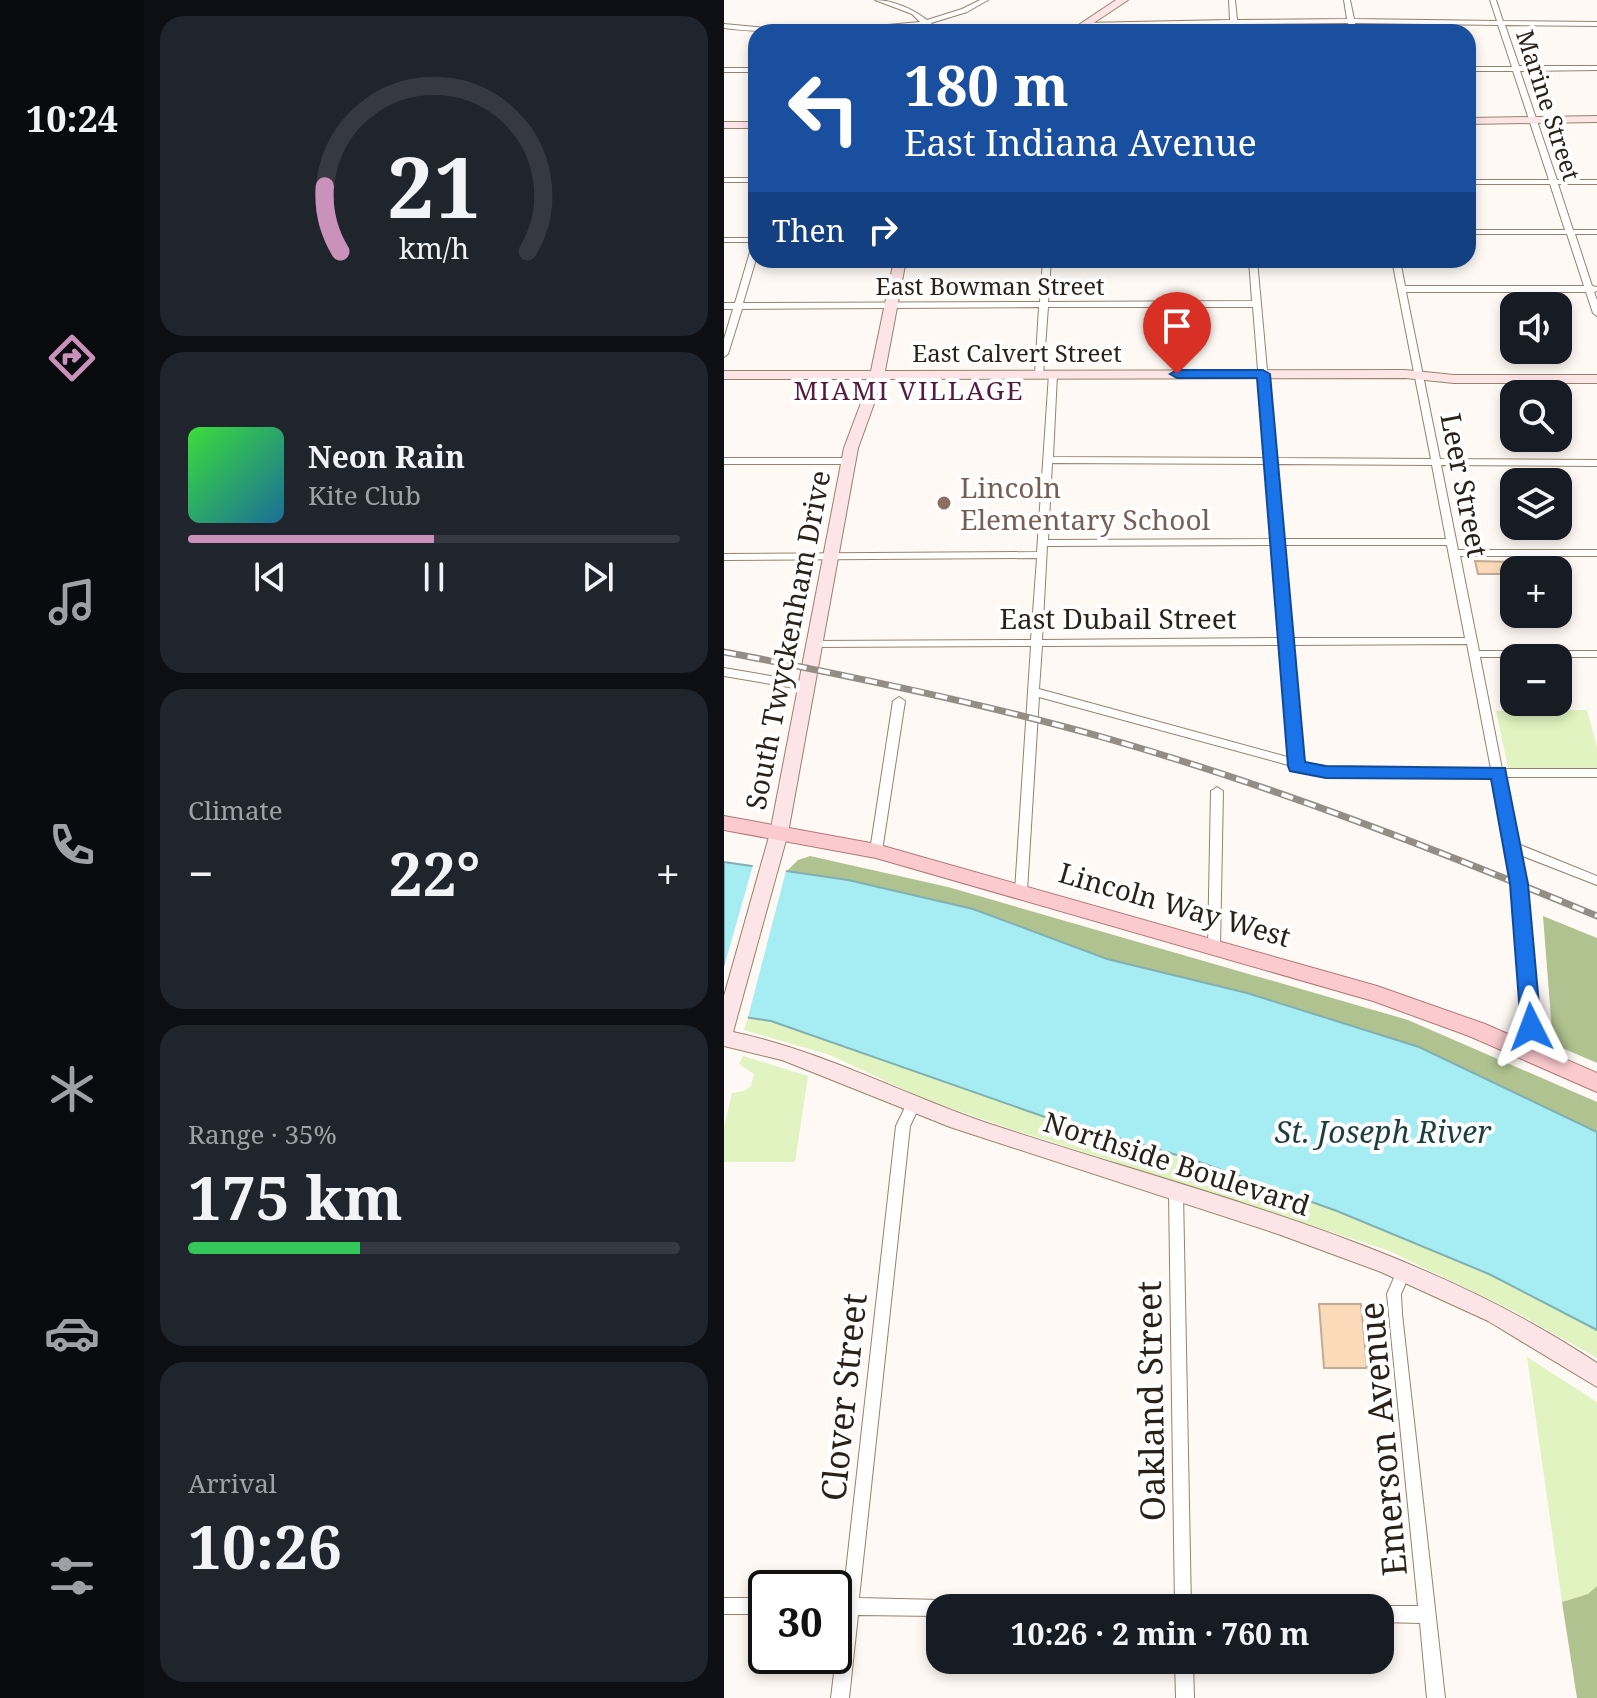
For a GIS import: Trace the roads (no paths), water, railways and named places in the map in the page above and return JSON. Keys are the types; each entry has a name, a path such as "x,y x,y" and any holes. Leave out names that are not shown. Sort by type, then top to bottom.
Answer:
{"main road":[{"name":"Lincoln Way West","path":"724,823 876,851 1429,1011 1597,1083"}],"street":[{"path":"878,0 914,13 928,23"},
{"path":"920,24 955,15 985,0"},
{"path":"1086,24 1123,0"},
{"path":"1232,0 1234,24"},
{"path":"1347,0 1351,22"},
{"name":"Marine Street","path":"1493,0 1569,232 1593,289 1597,313"},
{"path":"1312,24 1597,24"},
{"path":"724,26 748,29"},
{"path":"1476,69 1597,68"},
{"path":"724,70 748,70"},
{"path":"1476,121 1597,119"},
{"path":"724,125 748,125"},
{"path":"724,180 748,180"},
{"path":"1476,182 1597,182"},
{"path":"1476,232 1597,232"},
{"path":"724,240 748,242"},
{"path":"724,354 749,268"},
{"name":"South Twyckenham Drive","path":"724,1031 779,833 849,461 860,420 879,375 898,268"},
{"path":"1021,891 1048,460 1043,305 1046,268"},
{"path":"1254,268 1297,766"},
{"name":"Leer Street","path":"1398,268 1512,847 1530,1000 1531,1027 1526,1051"},
{"path":"1402,289 1593,289"},
{"name":"East Bowman Street","path":"724,306 1256,304"},
{"name":"East Calvert Street","path":"724,375 1263,374 1597,379"},
{"path":"1048,460 1597,463"},
{"path":"724,461 849,461"},
{"path":"724,557 1278,542 1597,553"},
{"name":"East Dubail Street","path":"813,644 1470,641"},
{"path":"1474,654 1597,654"},
{"path":"724,672 806,686"},
{"path":"1035,692 1326,772 1597,773"},
{"path":"876,851 899,701"},
{"path":"1214,947 1217,791"},
{"path":"1512,847 1597,881"},
{"name":"Northside Boulevard","path":"724,1038 772,1047 802,1057 913,1105 1254,1216 1404,1271 1506,1317 1560,1349 1597,1376"},
{"name":"Clover Street","path":"847,1570 903,1126 913,1105"},
{"name":"Oakland Street","path":"1176,1193 1183,1594"},
{"name":"Emerson Avenue","path":"1404,1271 1394,1294 1395,1314 1436,1698"},
{"path":"724,1606 748,1606"},
{"path":"852,1606 926,1608"},
{"path":"1394,1614 1428,1615"},
{"name":"Clover Street","path":"840,1698 841,1674"},
{"path":"1184,1674 1185,1698"}],"water":[{"name":"St. Joseph River","path":"724,862 848,880 973,909 1107,959 1247,993 1419,1047 1597,1132 1597,1330 1489,1274 1337,1211 1191,1159 1045,1117 771,1021 724,1014"}],"railway":[{"path":"724,652 961,701 1165,756 1352,819 1597,916"}],"place":[{"name":"Lincoln Elementary School","path":"944,503"}],"district":[{"name":"MIAMI VILLAGE","path":"909,390"}]}
